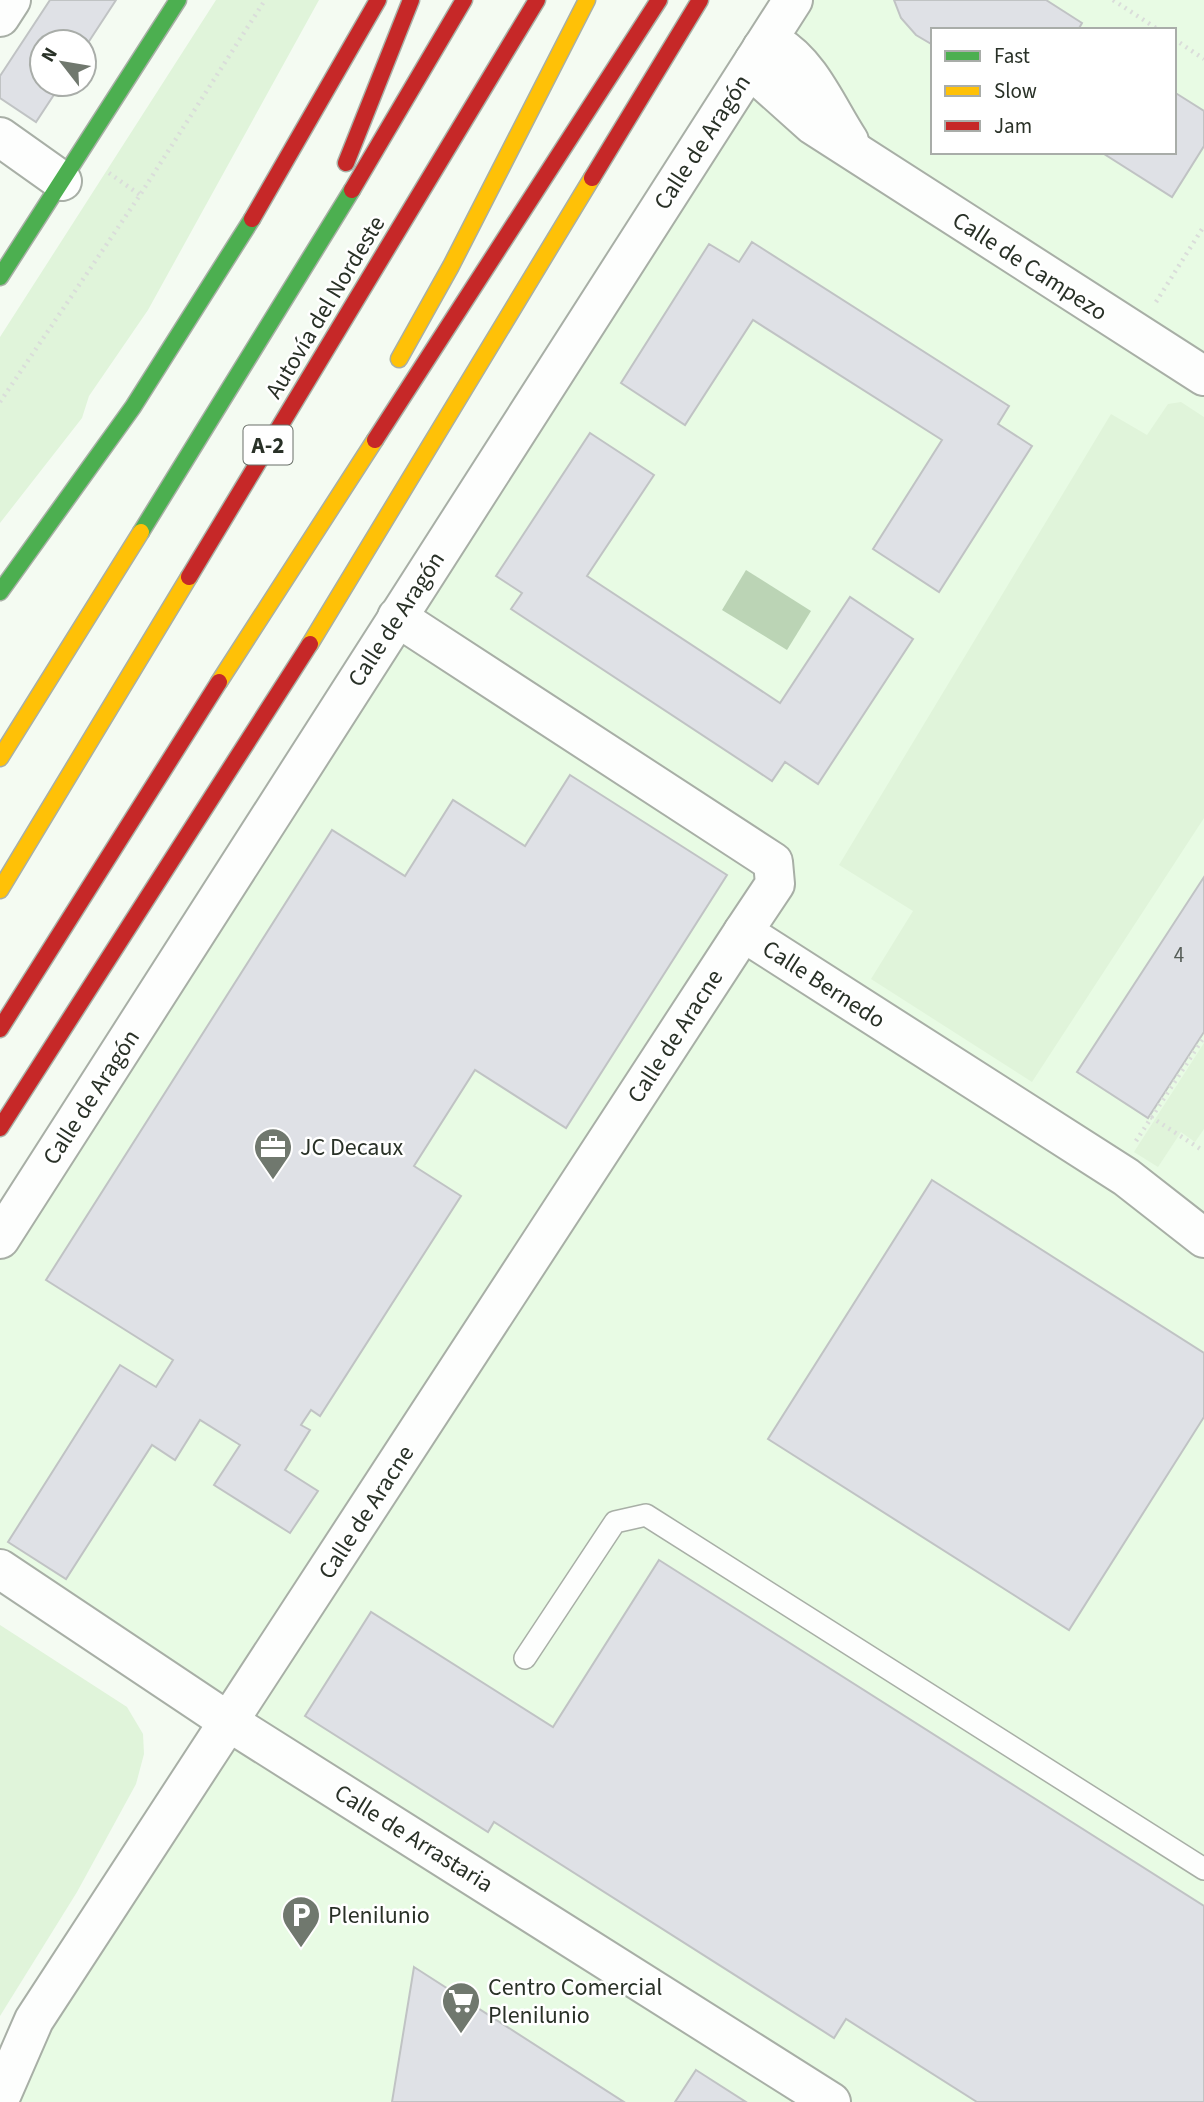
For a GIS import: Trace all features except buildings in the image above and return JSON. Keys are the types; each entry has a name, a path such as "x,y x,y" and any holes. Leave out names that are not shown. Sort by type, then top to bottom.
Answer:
{"main road":[{"path":"3,265 62,181 178,0"},
{"path":"0,592 77,490 175,343 274,180 378,0"},
{"path":"299,279 411,0"},
{"name":"Autovía del Nordeste","path":"0,758 299,279 464,0"},
{"name":"Autovía del Nordeste","path":"0,890 537,0"},
{"path":"390,374 451,266 587,0"},
{"path":"0,1029 200,711 659,0"},
{"path":"0,1128 338,600 701,0"},
{"path":"200,711 343,458"}],"street":[{"path":"0,17 11,0"},
{"name":"Calle de Aragón","path":"0,1238 793,0"},
{"name":"Calle de Campezo","path":"758,54 766,83 782,99 857,155 1204,376"},
{"path":"0,136 62,181"},
{"name":"Calle Bernedo","path":"397,617 774,862 775,884 743,932 1126,1177 1204,1238"},
{"name":"Calle de Aracne","path":"0,2098 34,2020 743,932"},
{"name":"Calle de Arrastaria","path":"0,1569 229,1722 831,2102"}],"lane":[{"path":"525,1658 615,1522 646,1515 1204,1869"}],"path":[{"path":"0,402 140,195 265,0"},
{"path":"1113,0 1156,28"},
{"path":"1176,41 1204,59"},
{"path":"102,169 140,195"},
{"path":"1136,333 1204,226"},
{"path":"1135,1142 1204,1037"},
{"path":"1151,1118 1202,1150"}],"shaded area":[{"path":"216,0 319,0 148,310 89,396 82,418 0,523 0,337"},
{"path":"793,0 1204,0 1204,2102 0,2102 229,1722 0,1569 0,1239"},
{"path":"1181,402 1204,417 1204,818 1032,1082 871,979 913,911 839,865 1111,414 1147,435 1168,404"},
{"path":"746,570 811,611 787,650 722,610"},
{"path":"1204,1043 1204,1129 1195,1142 1181,1132 1158,1167 1134,1152"},
{"path":"0,1625 127,1707 143,1734 144,1754 136,1784 77,1892 0,2016"}],"traffic: fast":[{"path":"0,277 178,0"},
{"path":"141,532 352,190"},
{"path":"0,592 133,407 252,219"}],"traffic: slow":[{"path":"399,359 451,266 587,0"},
{"path":"310,644 592,178"},
{"path":"219,682 375,440"},
{"path":"0,758 141,532"},
{"path":"0,890 189,577"}],"traffic: jam":[{"path":"252,219 378,0"},
{"path":"346,163 411,0"},
{"path":"352,190 464,0"},
{"path":"189,577 537,0"},
{"path":"375,440 659,0"},
{"path":"592,178 700,0"},
{"path":"0,1128 310,644"},
{"path":"0,1029 219,682"}],"place":[{"name":"JC Decaux","path":"273,1181"},
{"name":"Plenilunio","path":"301,1949"},
{"name":"Centro Comercial Plenilunio","path":"461,2035"}]}
